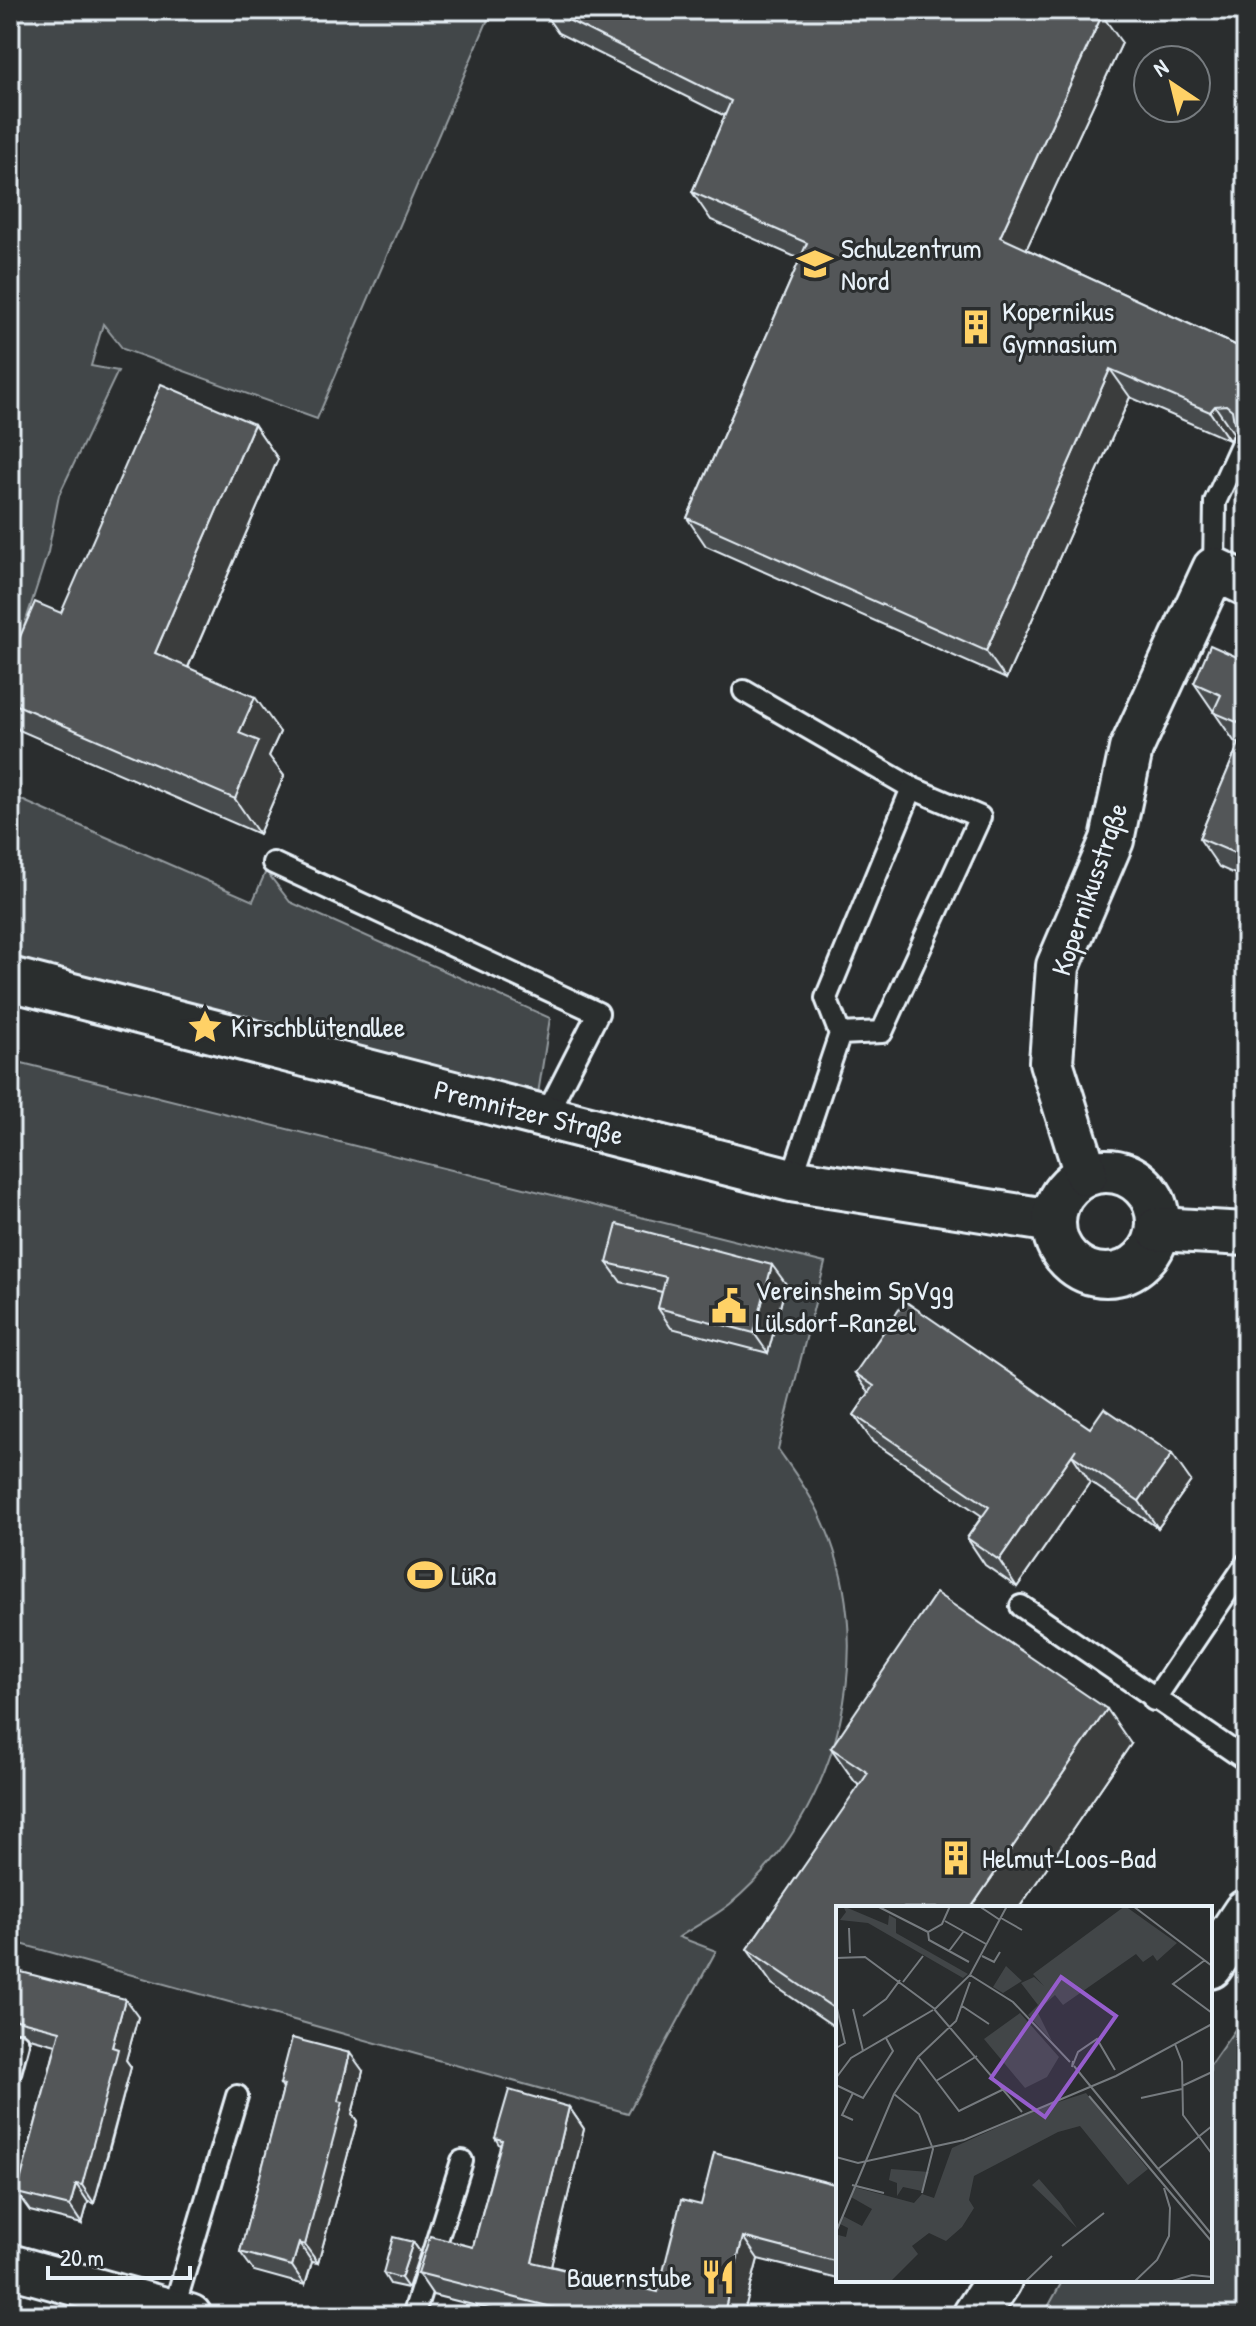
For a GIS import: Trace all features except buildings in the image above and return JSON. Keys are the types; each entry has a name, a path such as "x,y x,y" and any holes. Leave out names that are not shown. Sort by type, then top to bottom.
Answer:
{"street":[{"name":"Kopernikusstraße","path":"1086,1174 1051,1062 1058,966 1112,840 1131,749 1230,576"},
{"name":"Premnitzer Straße","path":"10,979 791,1180 1053,1221"},
{"path":"1117,1171 1143,1186 1157,1213 1158,1229 1153,1246 1142,1261 1127,1271 1101,1275 1076,1267 1063,1254 1053,1221 1058,1201 1069,1185 1086,1174 1117,1171"},
{"path":"1158,1229 1246,1234"},
{"path":"1212,1963 1246,1912"},
{"path":"10,2266 182,2314"},
{"path":"975,2316 998,2282"}],"lane":[{"name":"Kopernikusstraße","path":"1230,576 1215,502 1241,445"},
{"path":"744,691 912,788 980,817 882,1032 840,1034"},
{"path":"791,1180 840,1034 826,998 912,788"},
{"path":"273,863 598,1013 545,1117"},
{"path":"1154,1700 1246,1564"},
{"path":"1021,1606 1154,1700 1246,1760"},
{"path":"10,2073 18,2043"},
{"path":"182,2314 237,2096"},
{"path":"413,2316 462,2161"}],"shaded area":[{"path":"10,10 492,10 317,419 123,349 103,324 91,366 118,371 59,495 48,552 10,670"},
{"path":"10,795 253,901 266,871 290,902 550,1018 538,1094 10,967"},
{"name":"LüRa","path":"10,1060 825,1263 778,1449 814,1503 837,1562 847,1615 848,1668 840,1722 824,1773 800,1822 768,1866 730,1904 679,1937 716,1951 628,2113 10,1941"},
{"path":"1246,2014 1246,2316 1043,2316 1062,2282 1212,2282 1212,2062"}],"place":[{"name":"Schulzentrum Nord","path":"815,264"},
{"name":"Kopernikus Gymnasium","path":"976,327"},
{"name":"Kirschblütenallee","path":"205,1027"},
{"name":"Vereinsheim SpVgg Lülsdorf-Ranzel","path":"729,1306"},
{"name":"LüRa","path":"425,1575"},
{"name":"Helmut-Loos-Bad","path":"956,1858"},
{"name":"Bauernstube","path":"718,2277"}]}
